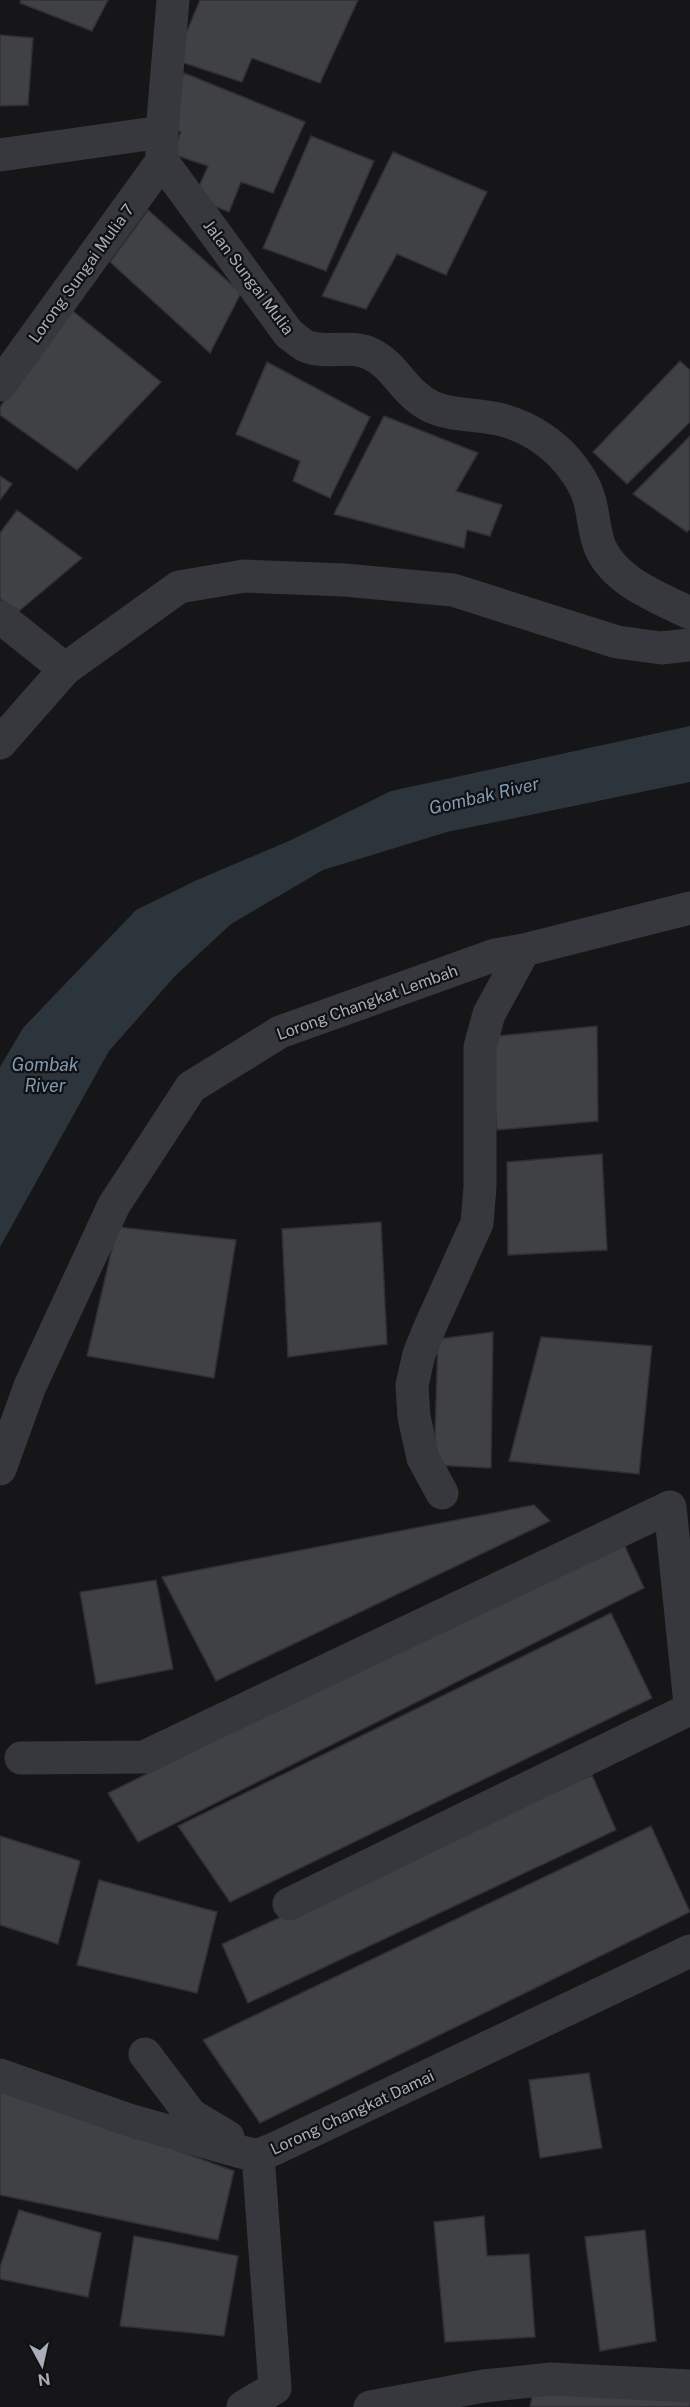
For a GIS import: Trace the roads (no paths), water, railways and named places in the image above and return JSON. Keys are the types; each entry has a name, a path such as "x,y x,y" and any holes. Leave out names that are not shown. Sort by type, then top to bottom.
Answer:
{"street":[{"path":"0,155 162,147 173,0"},
{"name":"Lorong Sungai Mulia 7","path":"0,385 162,147"},
{"name":"Jalan Sungai Mulia","path":"162,147 289,334 308,347 349,348 370,353 386,363 413,396 433,407 457,415 487,417 518,424 540,437 559,452 585,487 600,548 612,564 652,595 690,613"},
{"path":"0,743 65,669 179,587 244,576 344,580 453,590 616,642 661,648 690,645"},
{"path":"0,617 65,669"},
{"name":"Lorong Changkat Lembah","path":"0,1469 30,1386 114,1205 191,1087 280,1032 495,955 524,950 690,908"},
{"path":"442,1493 423,1458 414,1417 412,1385 419,1354 429,1327 477,1223 480,1187 480,1047 489,1014 524,950"},
{"path":"21,1758 144,1757 670,1507 690,1704"},
{"path":"289,1904 690,1709"},
{"name":"Lorong Changkat Damai","path":"243,2407 274,2388 258,2155 690,1951"},
{"path":"145,2054 191,2115 258,2155"},
{"path":"0,2075 132,2121 258,2155"},
{"path":"370,2407 484,2386 551,2379 690,2386"}],"water":[{"name":"Gombak River","path":"690,726 690,782 447,832 323,870 231,924 175,976 109,1051 0,1247 0,1067 23,1028 136,910 197,880 289,841 391,791"}]}
